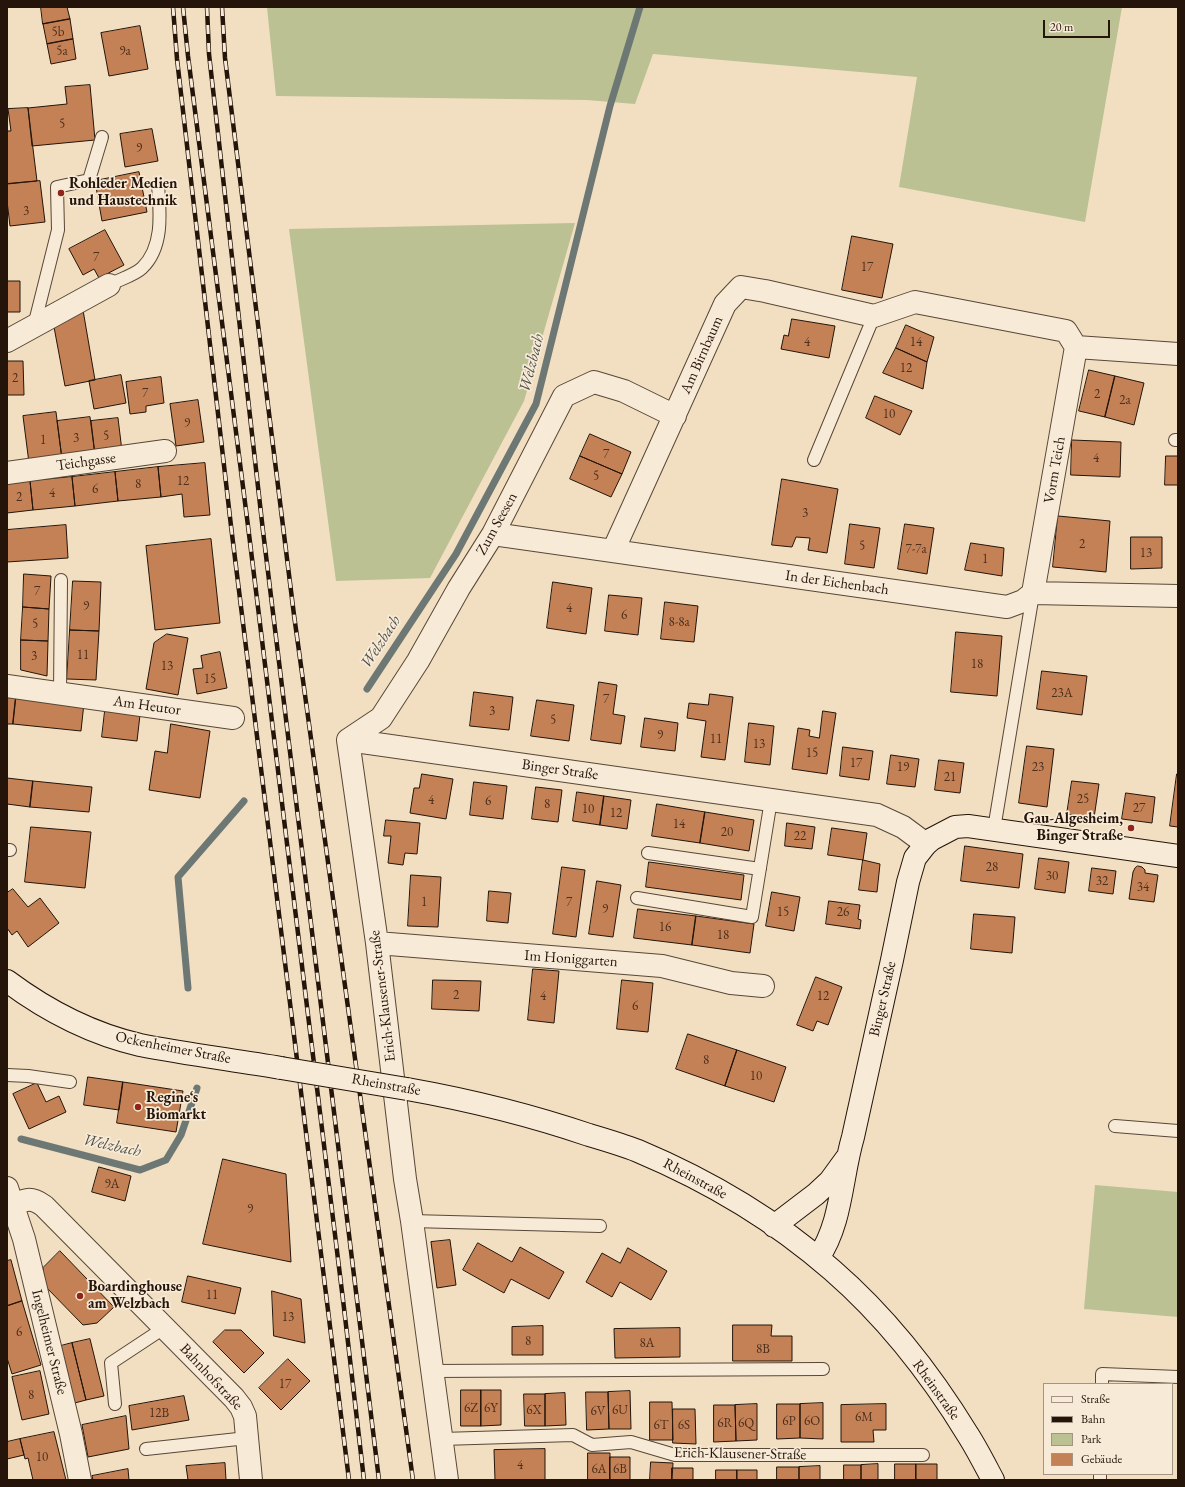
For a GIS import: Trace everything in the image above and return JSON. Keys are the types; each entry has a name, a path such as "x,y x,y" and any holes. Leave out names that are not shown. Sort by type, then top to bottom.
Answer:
{"street":[{"path":"7,341 109,285"},
{"name":"Am Birnbaum","path":"613,551 725,304 741,287 765,291 874,316"},
{"path":"874,316 915,302 1066,330 1076,347 1178,354"},
{"name":"Vorm Teich","path":"1033,593 1076,347"},
{"name":"Zum Seesen","path":"348,740 381,718 418,662 459,588 493,534 564,396 594,382 624,391 675,416"},
{"name":"Teichgasse","path":"7,474 165,451"},
{"name":"In der Eichenbach","path":"493,534 1007,607 1023,601 1033,593"},
{"path":"1033,593 1178,596"},
{"name":"Am Heutor","path":"7,686 233,718"},
{"name":"Binger Straße","path":"348,740 877,815 903,827 926,844"},
{"name":"Erich-Klausener-Straße","path":"348,740 377,943 405,1179 447,1480"},
{"name":"Binger Straße","path":"818,1258 824,1249 839,1210 847,1156 853,1138 908,882 915,858 926,844 944,831 955,827 968,826 1178,856"},
{"name":"Im Honiggarten","path":"377,943 662,966 730,983 764,986"},
{"name":"Ockenheimer Straße","path":"7,981 49,1009 89,1028 114,1037 140,1044 281,1068"},
{"name":"Rheinstraße","path":"281,1068 407,1088 515,1112 636,1150 678,1169 744,1205 801,1244 833,1271 864,1301 901,1342 933,1383 968,1435 993,1480"},
{"name":"Binger Straße","path":"774,1226 816,1194 830,1181 847,1156"},
{"name":"Bahnhofstraße","path":"10,1196 32,1200 44,1206 241,1407 245,1416 251,1480"},
{"name":"Ingelheimer Straße","path":"10,1196 24,1238 71,1434 80,1480"}],"lane":[{"path":"34,326 58,230 57,187 89,180 102,136"},
{"path":"109,285 141,269 152,257 157,239 160,215 158,185"},
{"path":"814,460 874,316"},
{"path":"60,693 61,580"},
{"path":"994,829 1033,593"},
{"path":"637,898 752,917 772,800"},
{"path":"648,853 760,870"},
{"path":"7,1075 28,1076 70,1082"},
{"path":"1115,1126 1178,1130"},
{"path":"412,1221 600,1226"},
{"path":"115,1404 111,1363 164,1328"},
{"path":"432,1371 823,1369"},
{"path":"1102,1383 1102,1374 1178,1377"},
{"name":"Erich-Klausener-Straße","path":"442,1439 573,1435 592,1445 632,1442 675,1455 923,1455"},
{"path":"146,1449 247,1438"}],"green space":[{"path":"267,7 1122,7 1085,222 899,187 917,77 653,54 635,104 587,100 276,96"},
{"path":"575,223 524,401 430,578 336,581 289,229"},
{"path":"1095,1185 1178,1192 1178,1317 1084,1309"}],"building":[{"path":"41,7 67,7 70,19 43,24"},
{"path":"70,19 73,39 47,44 43,24"},
{"path":"140,26 148,69 109,76 101,33"},
{"path":"73,39 76,59 51,64 47,44"},
{"path":"90,85 95,140 32,146 28,108 67,104 65,87"},
{"path":"28,108 37,181 7,184 7,131 11,131 8,109"},
{"path":"152,129 158,161 125,167 120,134"},
{"path":"139,172 147,212 102,221 95,181"},
{"path":"40,181 45,222 10,226 7,201 7,184"},
{"path":"105,230 124,265 99,278 94,269 83,275 69,249"},
{"path":"852,236 893,244 882,298 842,290"},
{"path":"7,281 20,281 20,312 7,312"},
{"path":"83,310 95,380 65,386 54,327"},
{"path":"792,319 835,326 829,358 781,349 784,335 788,336"},
{"path":"906,325 934,337 927,362 896,348"},
{"path":"896,348 927,362 923,389 883,373"},
{"path":"7,361 23,361 24,395 7,395"},
{"path":"1089,370 1115,376 1105,417 1079,411"},
{"path":"121,375 126,403 94,409 89,381"},
{"path":"1115,376 1144,383 1134,425 1105,417"},
{"path":"161,377 164,403 146,406 146,412 130,414 126,382"},
{"path":"875,396 912,411 900,435 866,418"},
{"path":"198,400 204,442 176,446 170,404"},
{"path":"56,412 62,459 29,463 23,416"},
{"path":"90,417 95,455 62,459 57,421"},
{"path":"118,418 122,451 95,455 91,421"},
{"path":"590,434 631,452 622,474 580,456"},
{"path":"1072,440 1121,442 1120,477 1071,475"},
{"path":"580,456 622,474 611,497 570,479"},
{"path":"1166,456 1178,456 1178,485 1165,485"},
{"path":"205,463 210,515 184,517 182,494 161,497 158,467"},
{"path":"158,467 161,497 118,501 115,472"},
{"path":"115,472 118,501 75,506 72,477"},
{"path":"72,477 75,506 33,510 30,481"},
{"path":"782,479 838,489 827,553 808,550 810,538 796,537 792,547 772,545"},
{"path":"30,481 33,510 7,513 7,484"},
{"path":"1058,516 1110,521 1106,572 1053,567"},
{"path":"850,524 880,528 874,568 845,564"},
{"path":"905,524 934,528 927,574 898,569"},
{"path":"66,525 68,558 7,562 7,530"},
{"path":"1131,537 1162,537 1162,568 1131,569"},
{"path":"211,539 220,623 155,630 146,546"},
{"path":"971,543 1004,548 1002,576 965,570"},
{"path":"24,574 51,576 49,609 23,607"},
{"path":"73,581 101,582 99,631 70,630"},
{"path":"553,582 592,588 586,634 547,628"},
{"path":"609,595 642,598 638,635 605,631"},
{"path":"665,602 698,606 694,642 661,639"},
{"path":"23,607 49,609 48,641 21,640"},
{"path":"70,630 99,631 96,680 67,679"},
{"path":"956,632 1002,636 997,696 951,692"},
{"path":"167,634 188,638 178,695 146,689 154,643"},
{"path":"21,640 48,641 47,676 21,670"},
{"path":"220,652 227,688 197,694 193,669 203,668 201,656"},
{"path":"1042,671 1087,676 1082,715 1037,709"},
{"path":"599,682 617,685 613,714 625,716 621,744 591,740"},
{"path":"474,692 513,697 509,730 470,726"},
{"path":"710,694 733,697 725,760 701,757 706,721 687,718 689,703 708,705"},
{"path":"7,696 16,696 13,724 7,724"},
{"path":"16,696 84,703 81,731 13,724"},
{"path":"537,700 574,705 569,741 531,736"},
{"path":"105,711 140,715 137,741 102,737"},
{"path":"823,711 836,713 827,774 792,769 798,728 810,730 809,736 819,738"},
{"path":"645,718 678,723 675,751 641,747"},
{"path":"749,723 774,726 770,765 745,762"},
{"path":"171,724 210,731 200,798 149,790 155,751 167,753"},
{"path":"1027,746 1054,749 1047,807 1019,803"},
{"path":"843,747 873,751 869,780 840,776"},
{"path":"891,755 919,759 915,787 887,784"},
{"path":"939,760 964,763 960,793 935,790"},
{"path":"422,774 453,779 446,819 410,813 414,788 419,788"},
{"path":"1178,774 1178,827 1170,826"},
{"path":"7,778 33,781 30,807 7,804"},
{"path":"33,781 92,787 89,812 30,807"},
{"path":"1072,781 1099,784 1094,818 1067,814"},
{"path":"474,782 507,786 503,819 470,815"},
{"path":"536,787 562,790 558,822 532,819"},
{"path":"577,792 604,796 600,825 573,821"},
{"path":"1126,793 1155,797 1152,823 1122,819"},
{"path":"604,796 631,800 627,829 600,825"},
{"path":"657,804 705,812 700,843 652,836"},
{"path":"705,812 754,820 749,851 700,843"},
{"path":"386,820 420,823 417,854 405,853 403,865 388,863 391,836 384,836"},
{"path":"787,823 815,827 812,849 785,846"},
{"path":"31,827 91,832 85,888 25,882"},
{"path":"832,828 867,833 863,860 828,855"},
{"path":"965,846 1023,854 1019,888 961,881"},
{"path":"1039,858 1069,862 1065,893 1035,889"},
{"path":"863,860 880,864 877,892 859,890"},
{"path":"649,862 744,875 741,900 646,887"},
{"path":"1138,866 1145,870 1145,873 1158,875 1154,902 1129,899 1133,872"},
{"path":"562,867 585,870 576,937 553,934"},
{"path":"1092,868 1116,871 1113,894 1089,891"},
{"path":"411,875 441,877 438,927 408,926"},
{"path":"597,881 621,885 613,937 589,934"},
{"path":"13,889 28,907 40,898 59,923 28,947 17,931 12,935 7,928 7,893"},
{"path":"489,891 511,893 508,923 487,921"},
{"path":"772,892 800,897 794,931 766,926"},
{"path":"829,901 860,905 858,919 861,920 860,929 826,924"},
{"path":"638,909 696,916 692,945 634,938"},
{"path":"974,914 1015,917 1012,953 971,949"},
{"path":"696,916 754,924 750,953 692,945"},
{"path":"533,969 559,971 554,1023 528,1020"},
{"path":"816,977 842,987 828,1025 817,1021 813,1031 797,1025"},
{"path":"433,980 481,981 479,1011 432,1009"},
{"path":"622,980 653,983 648,1032 617,1029"},
{"path":"688,1034 737,1050 725,1086 676,1069"},
{"path":"737,1050 786,1067 774,1102 725,1086"},
{"path":"88,1077 123,1082 119,1110 84,1105"},
{"path":"123,1082 183,1091 176,1132 117,1123"},
{"path":"37,1083 46,1102 59,1096 66,1112 29,1129 13,1094"},
{"path":"223,1159 286,1174 291,1262 203,1244"},
{"path":"99,1167 131,1176 125,1201 92,1192"},
{"path":"450,1240 456,1285 437,1288 431,1242"},
{"path":"478,1243 512,1262 520,1247 564,1272 549,1299 511,1279 504,1293 463,1270"},
{"path":"628,1248 667,1271 651,1300 620,1282 612,1297 586,1282 602,1253 620,1263"},
{"name":"Boardinghouse am Welzbach","path":"60,1251 114,1307 97,1323 83,1325 45,1286 43,1268"},
{"path":"11,1260 22,1301 7,1306 7,1261"},
{"path":"188,1276 241,1288 235,1314 182,1302"},
{"path":"272,1291 301,1299 305,1343 274,1336"},
{"path":"22,1301 41,1365 12,1374 7,1358 7,1306"},
{"path":"733,1325 772,1325 771,1336 792,1336 792,1361 733,1361"},
{"path":"543,1326 543,1355 512,1355 512,1327"},
{"path":"680,1328 680,1357 615,1358 614,1329"},
{"path":"225,1330 241,1330 264,1353 244,1373 213,1342"},
{"path":"90,1339 104,1396 86,1400 72,1343"},
{"path":"72,1343 86,1400 71,1404 57,1347"},
{"path":"288,1359 310,1381 281,1410 259,1388"},
{"path":"40,1371 49,1414 22,1420 12,1377"},
{"path":"461,1390 481,1390 481,1426 461,1426"},
{"path":"481,1390 501,1390 501,1425 481,1426"},
{"path":"630,1391 631,1429 609,1429 608,1392"},
{"path":"586,1392 608,1392 609,1429 587,1430"},
{"path":"565,1393 566,1425 545,1426 545,1394"},
{"path":"524,1394 545,1394 545,1426 525,1426"},
{"path":"184,1396 189,1420 132,1430 129,1406"},
{"path":"650,1402 672,1402 673,1440 650,1440"},
{"path":"823,1403 823,1439 800,1438 800,1404"},
{"path":"757,1404 757,1440 736,1441 735,1405"},
{"path":"777,1404 800,1404 800,1438 777,1439"},
{"path":"886,1404 886,1430 873,1430 874,1442 841,1442 841,1405"},
{"path":"714,1405 735,1405 736,1441 714,1442"},
{"path":"673,1409 695,1409 696,1444 673,1443"},
{"path":"126,1416 129,1449 88,1457 82,1425"},
{"path":"54,1432 66,1480 33,1480 28,1458 25,1459 20,1439"},
{"path":"20,1439 24,1455 7,1459 7,1442"},
{"path":"545,1449 545,1480 495,1480 494,1450"},
{"path":"588,1453 610,1453 610,1480 588,1480"},
{"path":"610,1457 630,1457 630,1480 610,1480"},
{"path":"651,1462 673,1463 672,1480 650,1480"},
{"path":"225,1463 226,1480 188,1480 186,1466"},
{"path":"878,1464 878,1480 861,1480 861,1465"},
{"path":"895,1464 916,1464 916,1480 895,1480"},
{"path":"916,1464 937,1464 937,1480 916,1480"},
{"path":"844,1465 861,1465 861,1480 844,1480"},
{"path":"820,1466 820,1480 799,1480 799,1467"},
{"path":"777,1467 799,1467 799,1480 777,1480"},
{"path":"672,1468 693,1468 693,1480 672,1480"},
{"path":"128,1469 129,1480 93,1480 92,1476"},
{"path":"716,1470 737,1470 737,1480 716,1480"},
{"path":"737,1470 757,1470 757,1480 737,1480"}],"waterway":[{"name":"Welzbach","path":"367,689 456,554 536,404 610,106 640,7"},
{"name":"Welzbach","path":"188,988 178,877 244,801"},
{"name":"Welzbach","path":"21,1139 140,1170 166,1160 181,1135 197,1088"}],"railway":[{"path":"173,7 177,59 231,526 349,1480"},
{"path":"183,7 248,526 364,1480"},
{"path":"207,7 209,54 263,531 379,1480"},
{"path":"222,7 225,58 294,615 413,1480"}],"place":[{"name":"Rohleder Medien und Haustechnik","path":"61,193"},
{"name":"Gau-Algesheim, Binger Straße","path":"1131,828"},
{"name":"Regine‘s Biomarkt","path":"138,1107"},
{"name":"Boardinghouse am Welzbach","path":"80,1296"}]}
